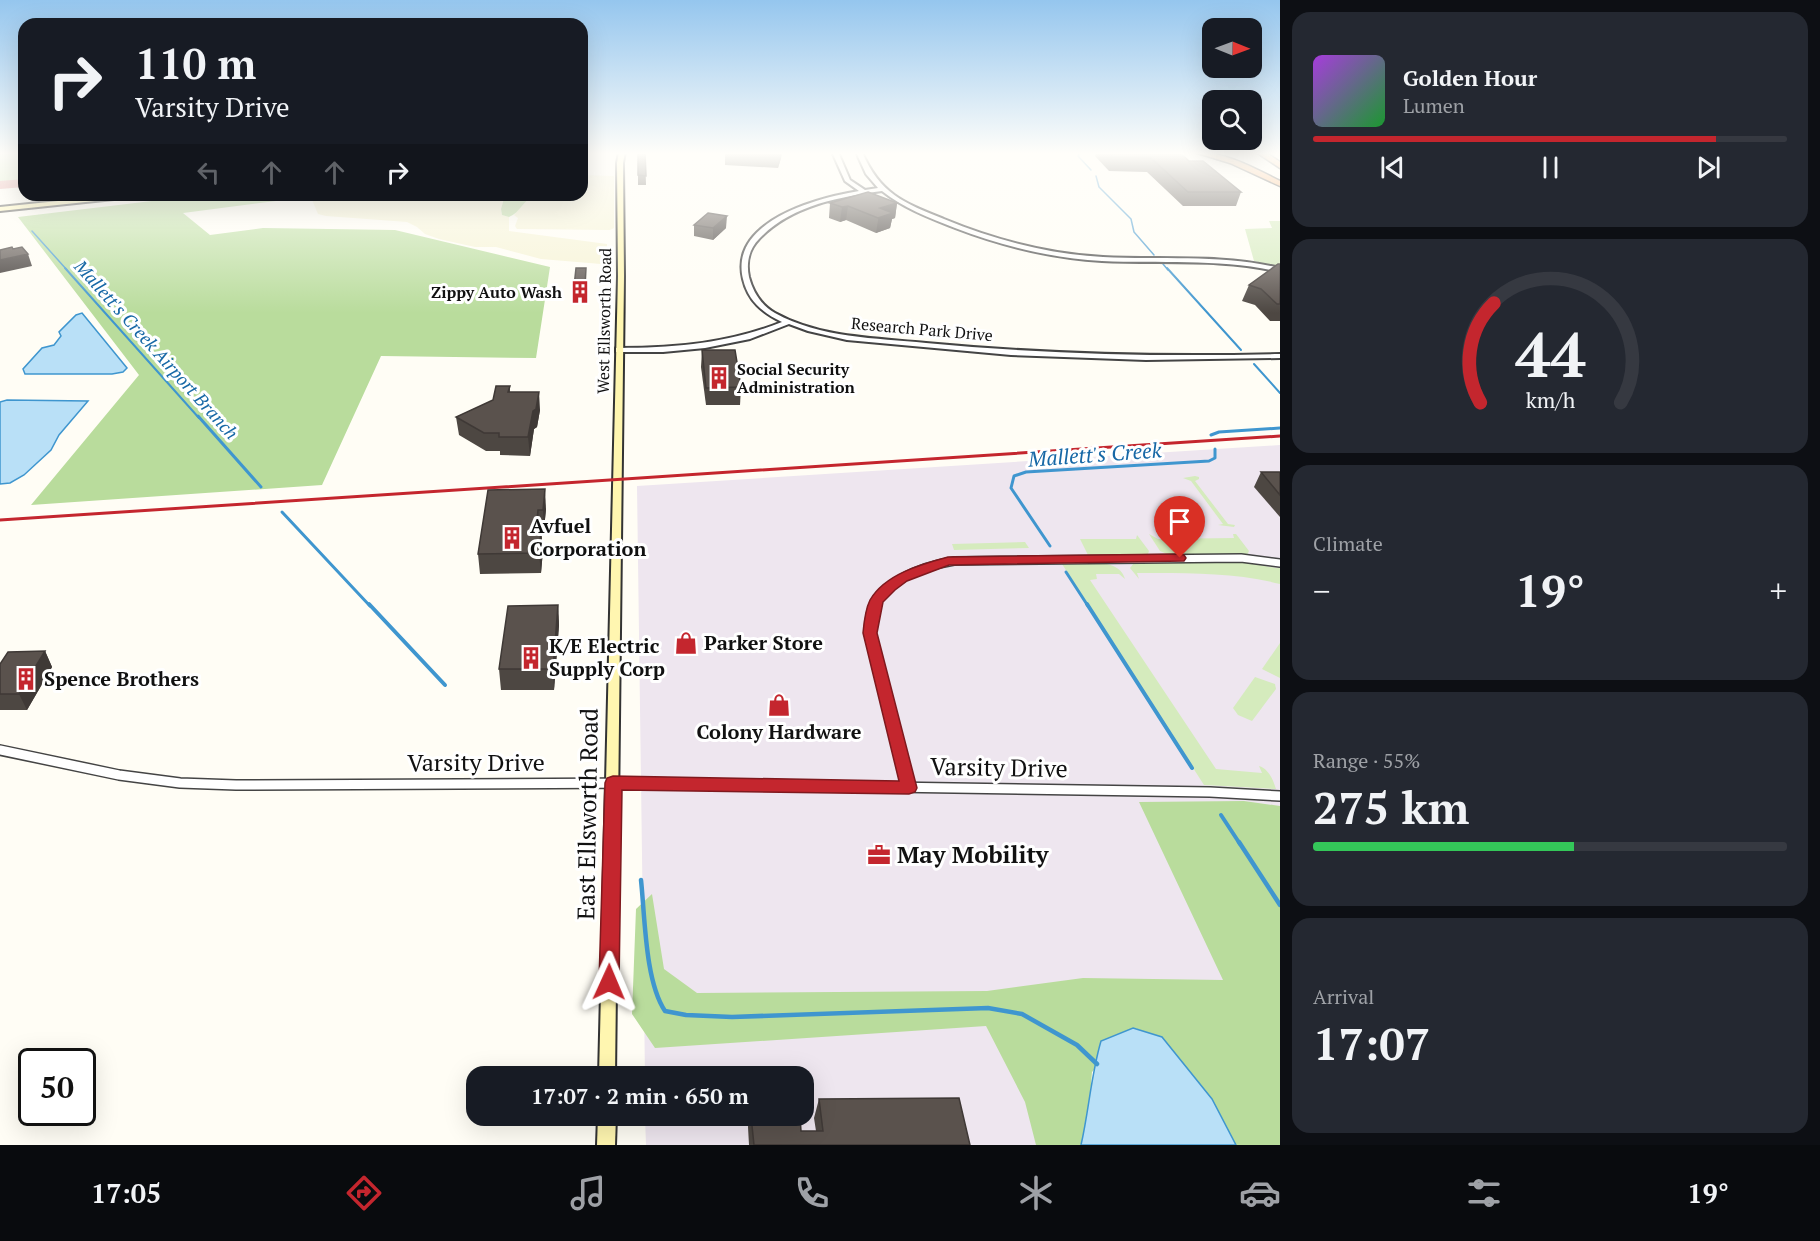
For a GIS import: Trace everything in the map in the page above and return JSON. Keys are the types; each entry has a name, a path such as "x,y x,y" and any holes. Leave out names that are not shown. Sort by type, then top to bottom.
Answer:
{"main road":[{"path":"0,209 34,205"},
{"name":"West Ellsworth Road","path":"618,480 620,205"},
{"name":"East Ellsworth Road","path":"607,1066 618,480"},
{"path":"606,1145 607,1126"}],"street":[{"name":"Research Park Drive","path":"809,205 769,226 751,244 744,264 744,273 750,290 763,307 788,322 835,336 1021,353 1157,358 1280,356"},
{"path":"900,205 990,239 1067,256 1104,259 1225,260 1280,270"},
{"path":"911,205 926,214"},
{"path":"619,350 668,350 710,346 759,335 788,322"},
{"path":"909,788 870,633 877,600 902,578 948,561 966,560 1241,558 1280,563"},
{"path":"0,760 4,750"},
{"name":"Varsity Drive","path":"4,750 119,775 180,783 247,785 613,783 1210,792 1280,796"}],"shaded area":[{"path":"314,205 502,205 502,215 509,217 509,231 607,244 607,262 601,264 541,259 496,247 475,247 439,239 425,234 407,222 318,214"},
{"path":"523,205 614,205 614,228 610,230 517,229 515,226 518,218 514,215"},
{"path":"1280,445 1280,1000 1004,999 1048,1145 646,1145 645,1126 814,1126 814,1066 645,1066 637,486"}],"green space":[{"path":"115,205 242,205 183,213 210,235 263,228 395,230 550,267 536,358 381,356 322,485 31,505 139,375 18,217"},
{"path":"502,205 523,205 509,217 502,215"},
{"path":"1269,221 1280,221 1280,267 1254,261 1245,229 1272,228"},
{"path":"1195,476 1199,479 1195,481 1228,524 1235,525 1234,527 1218,525 1223,524 1191,481 1183,478"},
{"path":"1149,534 1158,539 1234,538 1233,534 1236,534 1249,551 1247,555 1167,554 1160,551"},
{"path":"1137,535 1149,551 1148,554 1088,555 1080,539 1136,539"},
{"path":"1025,542 1029,548 954,550 952,544"},
{"path":"1134,563 1248,563 1280,568 1280,584 1245,577 1191,573 1137,573 1139,579 1130,568"},
{"path":"1062,564 1107,564 1121,572 1125,579 1119,574 1096,574 1097,579 1090,580 1216,769 1262,773 1259,766 1262,767 1268,772 1276,789 1204,785"},
{"path":"1280,643 1280,678 1262,669"},
{"path":"1255,677 1275,684 1276,689 1252,721 1238,715 1233,708"},
{"path":"1244,801 1280,806 1280,1145 1236,1145 1212,1099 1162,1037 1134,1028 1092,1072 1089,1111 1081,1145 1036,1145 1025,1102 986,1026 655,1048 632,1014 636,909 652,894 664,969 697,993 987,991 1083,978 1223,980 1139,802"}],"water":[{"path":"82,313 127,368 123,372 112,374 25,374 23,369 42,348 54,345 61,336 59,332 76,315"},
{"path":"7,400 88,401 59,435 51,450 24,475 10,483 0,484 0,402"},
{"path":"1133,1028 1162,1037 1212,1099 1236,1145 1081,1145 1101,1041"}],"building":[{"path":"837,205 889,205 880,208 893,213 878,218 848,206"},
{"path":"708,213 727,216 713,228 694,225"},
{"path":"12,247 13,249 22,247 28,254 0,260 0,250"},
{"path":"1280,264 1280,304 1277,304 1261,289 1249,285"},
{"path":"576,268 586,268 585,287 574,287"},
{"path":"702,350 735,350 741,387 706,388"},
{"path":"496,386 510,386 508,392 539,392 528,437 499,437 499,433 484,433 456,417 493,400"},
{"path":"1261,472 1280,472 1280,495"},
{"name":"Avfuel Corporation","path":"545,489 543,510 538,510 536,531 541,531 539,553 478,554 488,490"},
{"name":"K/E Electric Supply Corp","path":"558,605 553,669 499,669 508,606"},
{"path":"45,651 19,694 0,694 0,664 8,652"},
{"path":"959,1098 970,1145 754,1145 752,1126 801,1126 801,1131 823,1131 819,1099"}],"waterway":[{"name":"Mallett's Creek","path":"1117,205 1131,219 1134,232 1154,255"},
{"name":"Mallett's Creek Airport Branch","path":"32,231 67,270"},
{"name":"Mallett's Creek","path":"1163,264 1168,270"},
{"name":"Mallett's Creek Airport Branch","path":"65,268 199,418"},
{"name":"Mallett's Creek","path":"1167,268 1241,350"},
{"name":"Mallett's Creek","path":"1254,364 1280,393"},
{"name":"Mallett's Creek Airport Branch","path":"198,416 261,487"},
{"name":"Mallett's Creek","path":"1211,435 1219,432 1280,428"},
{"name":"Mallett's Creek","path":"1050,546 1011,488 1014,476 1026,472 1209,461 1215,458 1215,449"},
{"name":"Mallett's Creek Airport Branch","path":"282,512 370,606"},
{"name":"Mallett's Creek","path":"1066,572 1088,606"},
{"name":"Mallett's Creek Airport Branch","path":"369,604 445,685"},
{"name":"Mallett's Creek","path":"1087,604 1192,768"},
{"name":"Mallett's Creek","path":"1221,815 1240,844"},
{"name":"Mallett's Creek","path":"1239,842 1280,905"},
{"name":"Mallett's Creek Airport Branch","path":"641,880 645,930 653,983 665,1011 686,1015 732,1017 988,1008 1022,1014 1077,1045 1097,1064"}],"railway":[{"path":"0,520 1280,436"}],"place":[{"name":"Zippy Auto Wash","path":"580,292"},
{"name":"Social Security Administration","path":"719,378"},
{"name":"Avfuel Corporation","path":"512,538"},
{"name":"Parker Store","path":"686,643"},
{"name":"K/E Electric Supply Corp","path":"531,658"},
{"name":"Spence Brothers","path":"26,679"},
{"name":"Colony Hardware","path":"779,705"},
{"name":"May Mobility","path":"879,855"}],"route":[{"path":"609,982 613,783 909,788 870,633 877,600 890,587 902,578 948,561 1180,558"}]}
